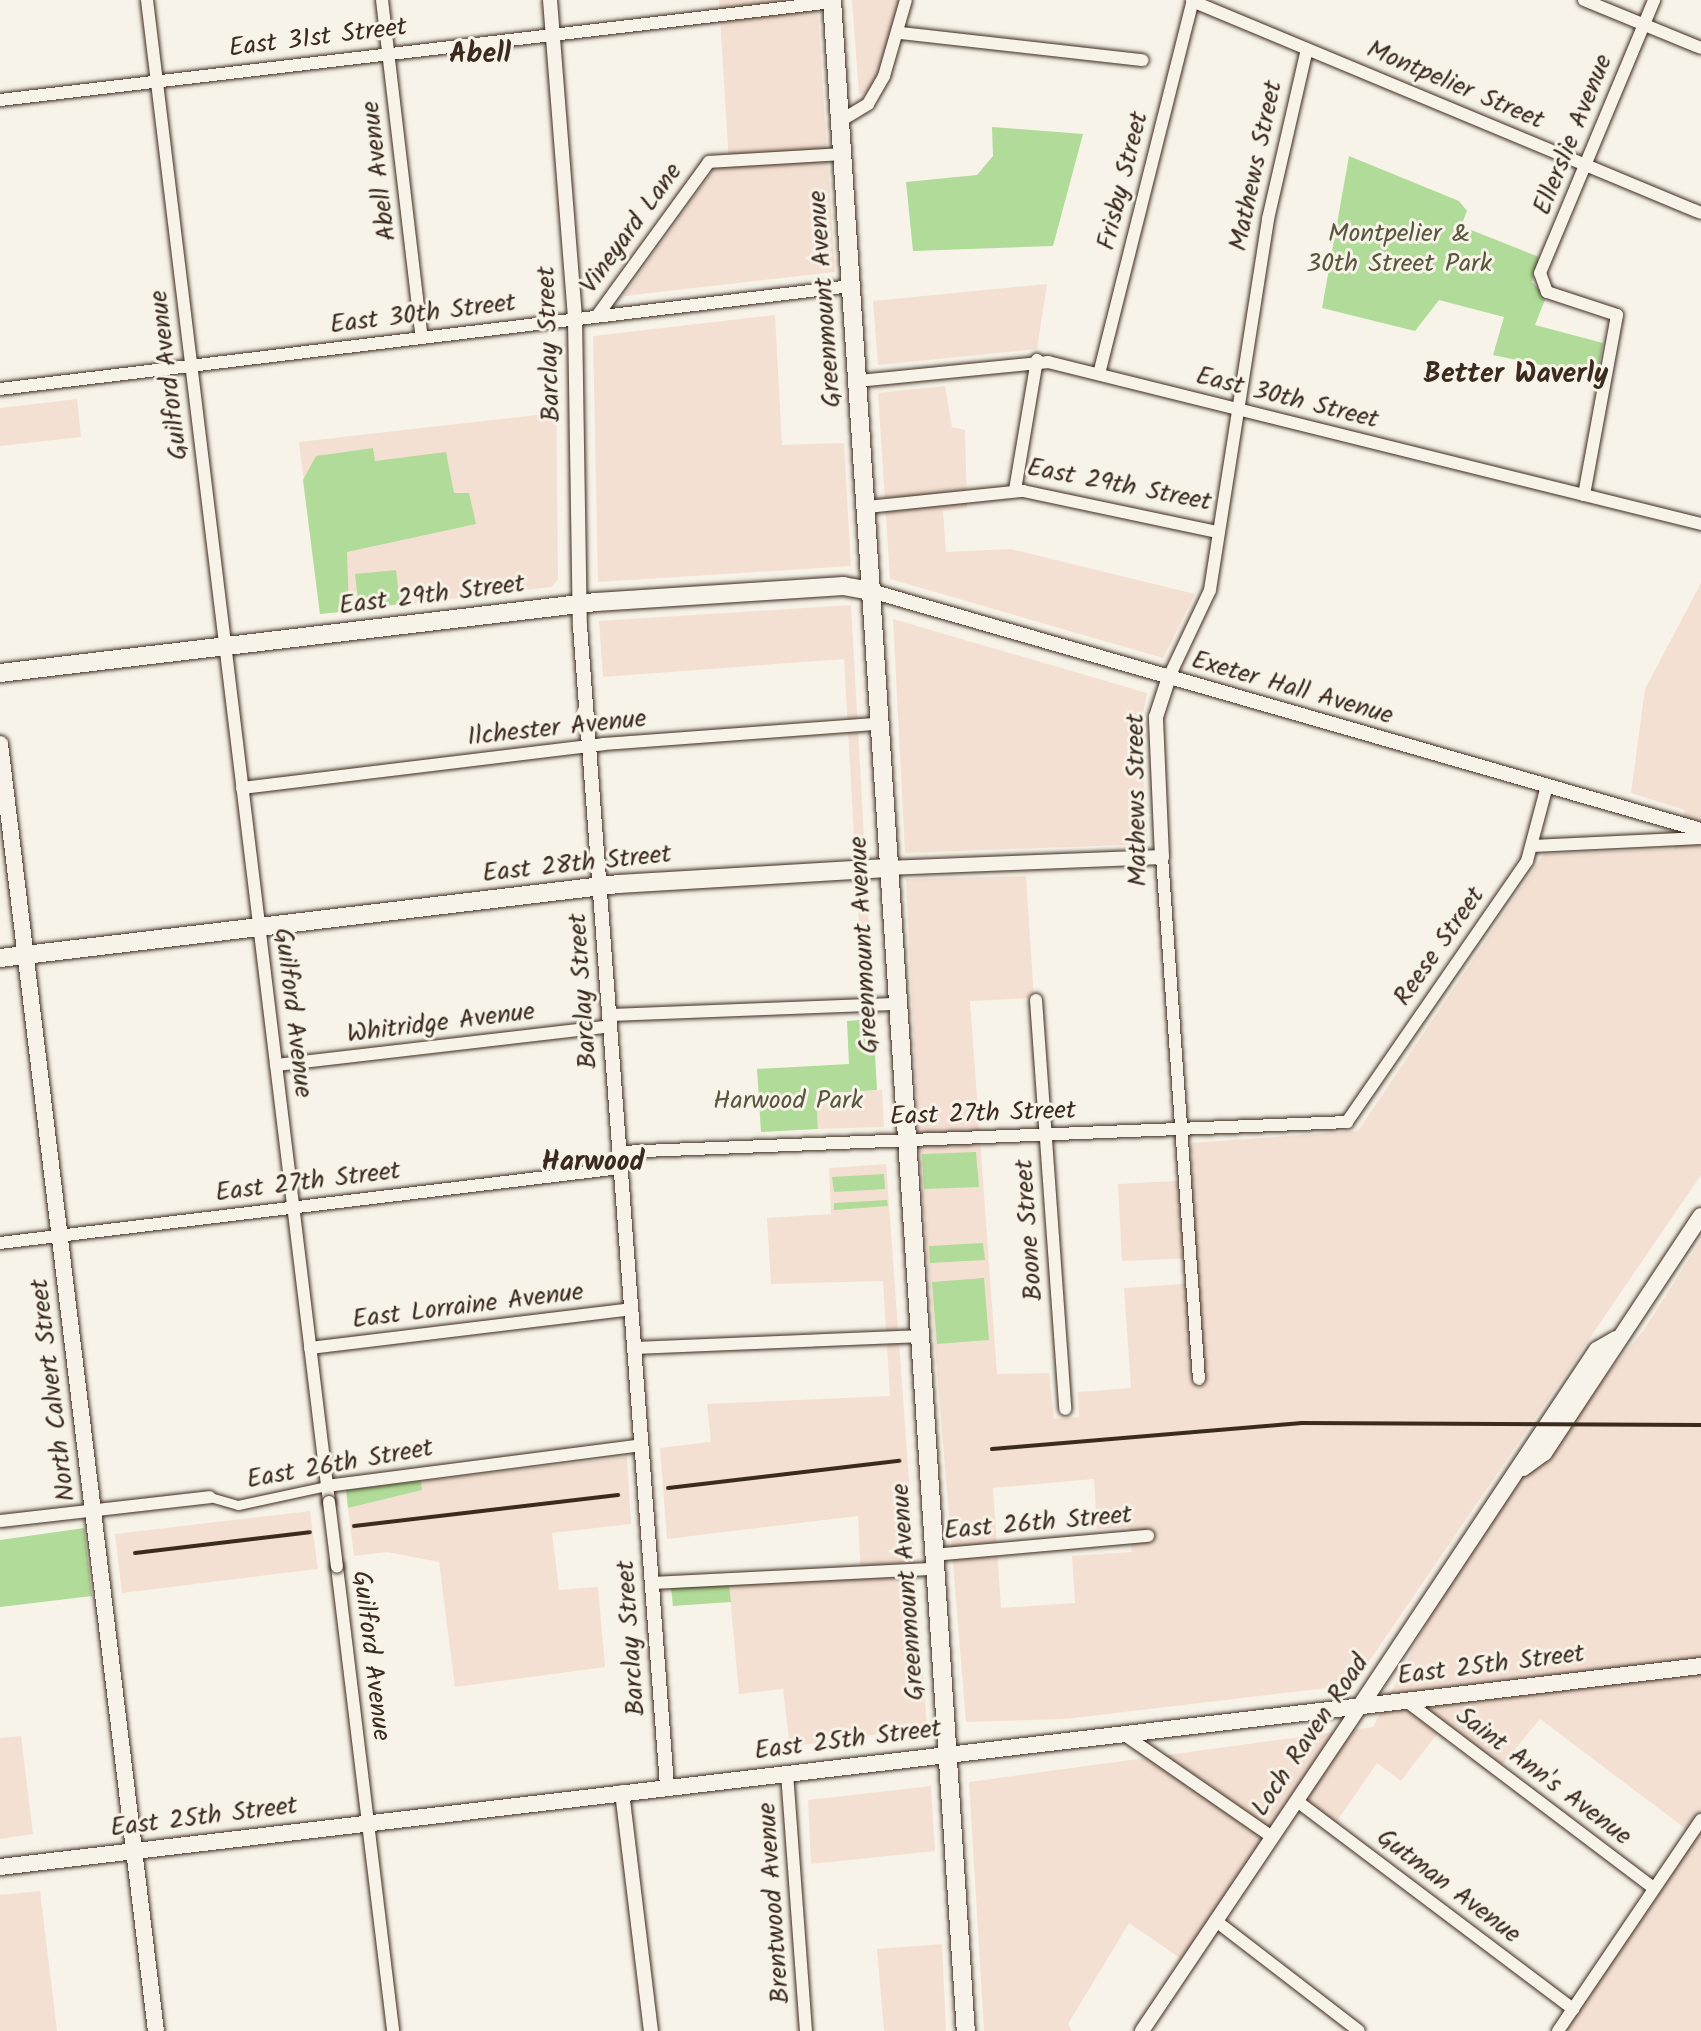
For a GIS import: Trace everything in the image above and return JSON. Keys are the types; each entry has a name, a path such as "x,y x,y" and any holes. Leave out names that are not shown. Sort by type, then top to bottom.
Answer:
{"main road":[{"name":"Greenmount Avenue","path":"832,1 867,507 894,1004 966,2031"},
{"name":"East 29th Street","path":"0,673 580,604 843,586 871,591"},
{"name":"North Calvert Street","path":"0,744 156,2031"},
{"name":"East 28th Street","path":"0,958 600,887 887,868"},
{"name":"Loch Raven Road","path":"1361,1705 1522,1469 1544,1453 1616,1339 1701,1216"},
{"name":"East 25th Street","path":"0,1867 1701,1666"}],"street":[{"name":"Guilford Avenue","path":"147,0 393,2031"},
{"name":"Abell Avenue","path":"382,0 422,338"},
{"name":"Barclay Street","path":"550,0 575,318 580,604 589,745 667,1787"},
{"path":"840,121 868,104 900,33 906,0"},
{"name":"Montpelier Street","path":"1192,0 1701,213"},
{"name":"Frisby Street","path":"1099,374 1192,0"},
{"path":"1584,0 1701,48"},
{"name":"Ellerslie Avenue","path":"1584,495 1617,315 1542,287 1540,273 1654,0"},
{"name":"East 31st Street","path":"0,100 832,1"},
{"path":"900,33 1142,60"},
{"name":"Mathews Street","path":"1199,1379 1179,1129 1156,717 1168,679 1205,608 1268,219 1307,49"},
{"name":"Vineyard Lane","path":"597,316 709,162 842,154"},
{"name":"East 30th Street","path":"0,389 851,286"},
{"path":"1015,490 1037,360"},
{"name":"East 30th Street","path":"858,381 1037,360 1701,524"},
{"name":"East 29th Street","path":"867,507 1015,490 1218,532"},
{"name":"Exeter Hall Avenue","path":"871,591 1701,830"},
{"name":"Ilchester Avenue","path":"242,788 589,745 878,724"},
{"name":"Reese Street","path":"1347,1122 1533,846 1547,786"},
{"path":"1533,846 1701,838"},
{"name":"East 28th Street","path":"887,868 1162,857"},
{"name":"Boone Street","path":"1036,1000 1065,1409"},
{"name":"Whitridge Avenue","path":"276,1065 610,1021 894,1004"},
{"name":"East 27th Street","path":"620,1152 1347,1122"},
{"name":"East 27th Street","path":"0,1243 621,1168"},
{"name":"East Lorraine Avenue","path":"310,1348 631,1309"},
{"path":"634,1348 917,1336"},
{"name":"East 26th Street","path":"0,1521 210,1497 238,1505 327,1486 641,1445"},
{"name":"East 26th Street","path":"653,1583 934,1562 1148,1536"},
{"name":"Saint Ann's Avenue","path":"1405,1700 1654,1888"},
{"name":"Loch Raven Road","path":"1142,2031 1361,1705"},
{"path":"1122,1733 1272,1837"},
{"name":"Brentwood Avenue","path":"787,1773 806,2031"},
{"path":"622,1792 651,2031"},
{"name":"Gutman Avenue","path":"1297,1801 1573,2009"},
{"path":"1558,2031 1701,1820"},
{"path":"1216,1921 1359,2031"}],"shaded area":[{"path":"719,0 817,0 835,272 624,296 717,165 729,164"},
{"path":"852,0 899,0 886,61 868,93 859,94"},
{"path":"1047,284 1037,349 878,365 873,301"},
{"path":"775,315 782,445 844,443 851,566 598,582 593,336"},
{"path":"556,382 558,579 552,587 320,614 299,442 537,415"},
{"path":"945,386 952,427 965,430 967,508 943,511 946,552 1011,549 1195,594 1163,658 890,579 878,393"},
{"path":"77,399 81,437 0,446 0,408"},
{"path":"1701,583 1701,1175 1353,1685 1065,1719 966,1722 919,1152 906,879 1026,876 1034,998 970,1001 997,1374 1049,1373 1054,1419 1079,1417 1078,1392 1131,1388 1124,1288 1198,1283 1196,1258 1122,1261 1118,1184 1192,1180 1191,1143 1358,1131 1544,854 1674,849 1685,810 1631,793 1645,689","holes":["1094,1479 1097,1529 1129,1527 1132,1552 1072,1556 1075,1603 1001,1608 993,1488"]},
{"path":"851,605 873,998 863,997 844,659 603,677 599,621"},
{"path":"893,619 1147,693 1140,729 1148,844 905,853"},
{"path":"882,1090 884,1127 818,1129 816,1094"},
{"path":"886,1164 927,1727 790,1747 783,1689 739,1694 729,1584 861,1577 858,1516 667,1539 660,1448 711,1442 707,1404 890,1396 883,1281 771,1284 767,1218 831,1214 829,1168"},
{"path":"1701,1240 1701,2031 1558,2031 1694,1835 1540,1719 1497,1771 1443,1726 1401,1781 1377,1763 1330,1831 1297,1807 1190,1965 1129,1923 1068,2024 1072,2031 984,2031 969,1782 1373,1727 1449,1580 1521,1477 1644,1330"},
{"path":"627,1457 631,1524 552,1533 559,1590 598,1587 605,1667 455,1687 439,1562 387,1552 354,1556 348,1508 422,1490 421,1481"},
{"path":"310,1511 318,1569 122,1593 115,1534"},
{"path":"21,1736 33,1834 0,1839 0,1738"},
{"path":"931,1786 935,1851 811,1864 808,1800"},
{"path":"40,1891 57,2031 0,2031 0,1895"},
{"path":"942,1944 946,2031 884,2031 877,1949"}],"green space":[{"path":"992,127 1083,134 1053,246 913,251 906,182 977,175 993,156"},
{"name":"Montpelier & 30th Street Park","path":"1349,156 1459,201 1467,211 1461,226 1539,257 1532,282 1546,297 1535,325 1603,343 1597,377 1493,355 1504,317 1439,300 1415,331 1322,308"},
{"path":"373,448 375,461 446,452 454,493 469,493 476,524 347,552 349,611 320,614 303,480 316,456"},
{"path":"396,570 400,604 359,609 355,574"},
{"name":"Harwood Park","path":"873,1019 877,1090 816,1094 818,1129 761,1132 757,1069 849,1064 847,1021"},
{"path":"976,1152 979,1187 924,1189 922,1154"},
{"path":"884,1174 885,1189 834,1192 832,1177"},
{"path":"887,1200 888,1206 834,1210 834,1203"},
{"path":"983,1243 985,1260 930,1263 929,1246"},
{"path":"984,1278 989,1340 937,1344 932,1282"},
{"path":"421,1481 422,1490 348,1508 346,1490"},
{"path":"84,1528 92,1596 0,1607 0,1540"},
{"path":"729,1584 731,1602 673,1606 671,1588"}],"railway":[{"path":"992,1449 1302,1423 1701,1425"},
{"path":"668,1488 899,1461"},
{"path":"354,1526 618,1495"},
{"path":"135,1553 310,1532"}],"district":[{"name":"Abell","path":"480,55"},
{"name":"Better Waverly","path":"1516,375"},
{"name":"Harwood","path":"593,1163"}]}
